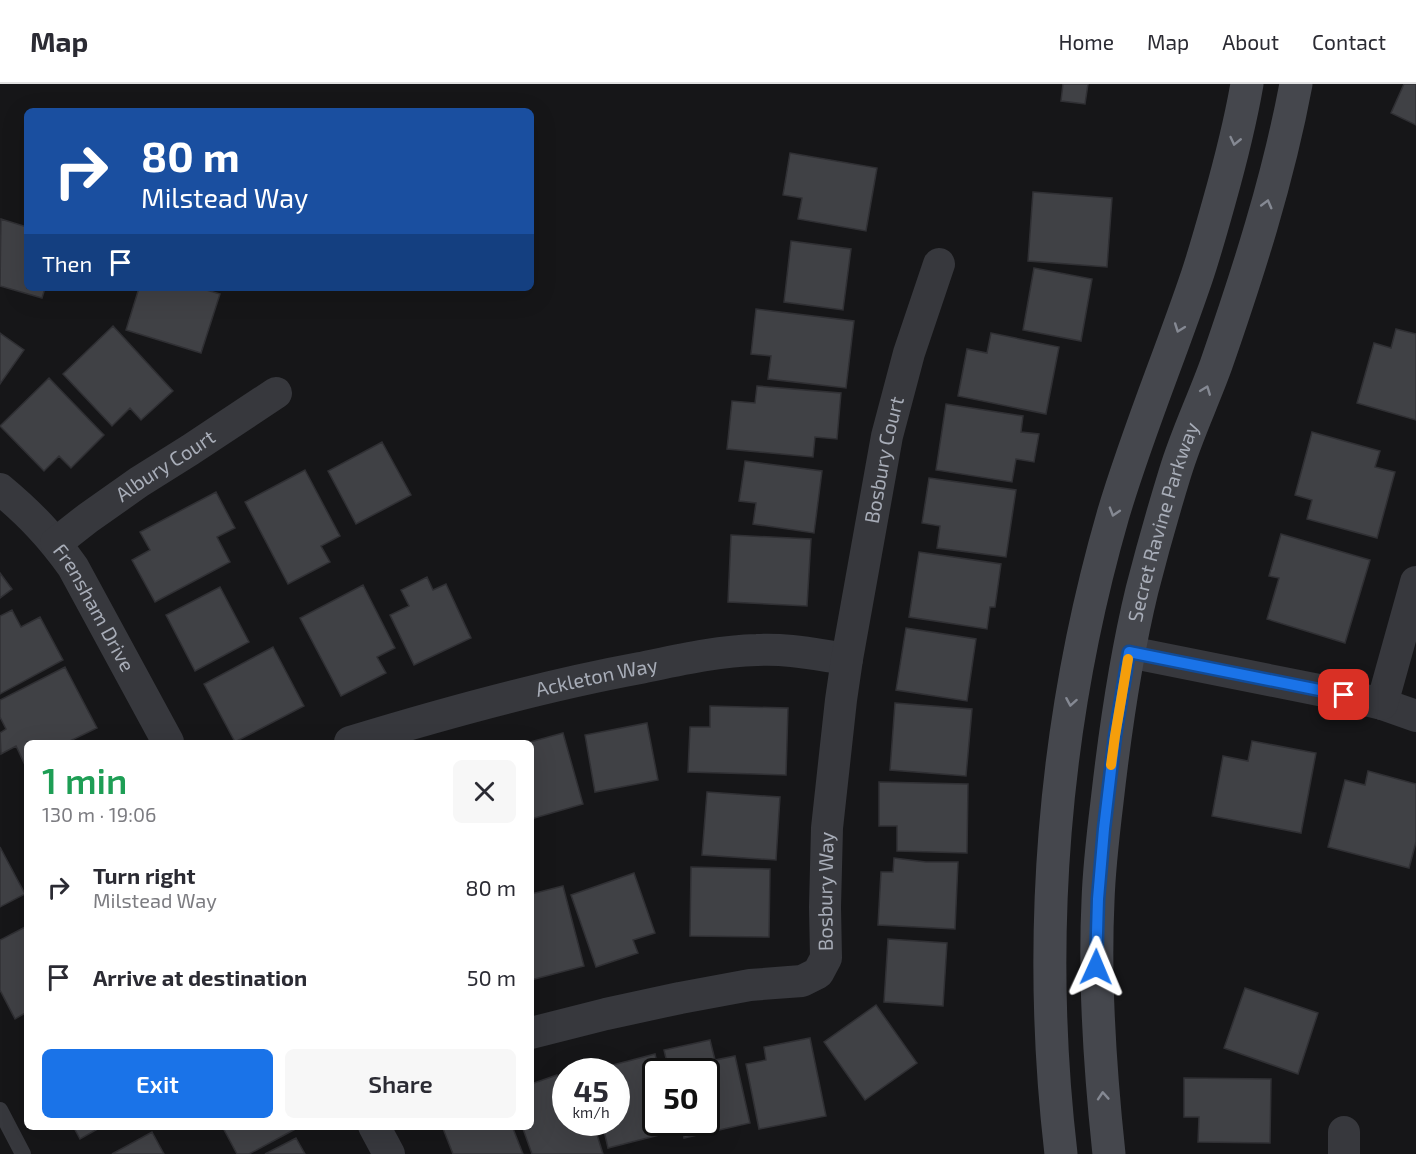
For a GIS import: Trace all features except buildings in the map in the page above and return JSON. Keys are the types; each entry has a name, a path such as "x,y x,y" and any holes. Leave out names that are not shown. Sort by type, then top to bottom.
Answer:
{"main road":[{"path":"1061,1154 1051,1048 1049,968 1056,815 1068,719 1082,642 1113,515 1133,452 1201,264 1231,158 1247,84"},
{"name":"Secret Ravine Parkway","path":"1109,1154 1096,967 1098,899 1115,736 1129,652 1142,590 1176,469 1215,368 1259,235 1296,84"},
{"path":"1082,642 1129,652"}],"street":[{"name":"Bosbury Court","path":"847,659 887,436 909,353 939,264"},
{"name":"Albury Court","path":"56,543 129,488 276,393"},
{"name":"Frensham Drive","path":"0,489 37,522 73,567 167,740"},
{"path":"1382,704 1416,582"},
{"name":"Ackleton Way","path":"356,740 505,698 611,673 679,660 758,650 847,659"},
{"path":"1129,652 1344,695 1382,704 1416,716"},
{"name":"Bosbury Way","path":"534,1033 680,998 750,985 802,981 818,973 826,958 827,828 847,659"},
{"path":"376,1130 389,1154"}],"lane":[{"path":"0,1110 23,1154"}],"slow traffic":[{"path":"1111,765 1128,659"}],"route":[{"path":"1096,967 1098,899 1104,829 1115,736 1129,652 1344,695"}]}
